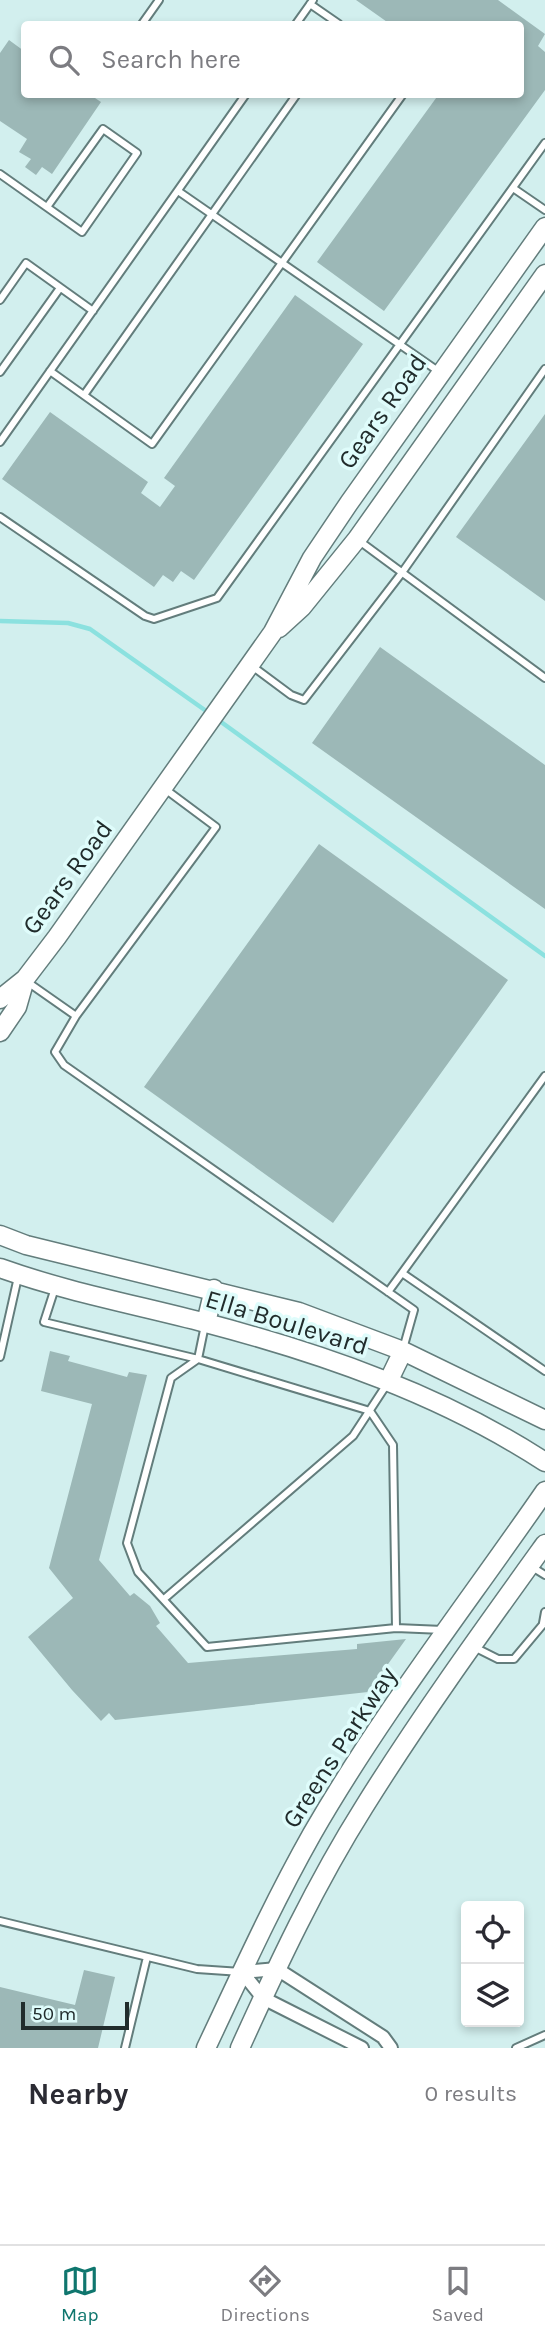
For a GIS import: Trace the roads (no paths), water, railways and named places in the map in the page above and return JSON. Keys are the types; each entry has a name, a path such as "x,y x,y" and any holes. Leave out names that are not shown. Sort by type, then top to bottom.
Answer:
{"street":[{"name":"Gears Road","path":"0,999 24,979 250,665 273,632 327,536 545,227"},
{"name":"Gears Road","path":"273,632 302,607 357,539 545,274"},
{"path":"441,373 464,388"},
{"name":"Gears Road","path":"0,1032 17,1007 24,979"},
{"name":"Ella Boulevard","path":"0,1235 26,1245 299,1312 403,1352 545,1420"},
{"path":"18,1275 26,1245"},
{"name":"Ella Boulevard","path":"0,1268 56,1286 206,1323 287,1347 388,1382 487,1427 545,1462"},
{"path":"206,1323 214,1289"},
{"path":"388,1382 403,1352"},
{"name":"Greens Parkway","path":"206,2048 313,1833 357,1760 545,1491"},
{"name":"Greens Parkway","path":"240,2048 277,1969 363,1808 472,1646 538,1570 545,1544"},
{"path":"448,1630 472,1646"},
{"path":"242,1972 277,1969 383,2037 391,2048"},
{"path":"242,1972 263,1998 362,2048"}],"lane":[{"path":"144,21 159,0"},
{"path":"298,21 312,2 335,21"},
{"path":"0,442 243,98"},
{"path":"83,395 295,98"},
{"path":"50,371 152,444 400,98"},
{"path":"0,174 47,208 82,232 136,153 103,129 47,208"},
{"path":"0,517 145,616 154,619 211,603 545,143"},
{"path":"513,188 545,210"},
{"path":"178,191 441,373"},
{"path":"0,300 26,263 93,311"},
{"path":"0,372 60,288"},
{"path":"250,665 291,695 304,700 401,574 545,369"},
{"path":"357,539 545,678"},
{"path":"163,787 216,827 76,1016 55,1052 64,1065 414,1310 403,1352"},
{"path":"24,979 76,1016"},
{"path":"388,1292 545,1076"},
{"path":"402,1273 545,1371"},
{"path":"0,1357 18,1275"},
{"path":"56,1286 44,1322 198,1359 370,1411 393,1445 396,1628"},
{"path":"206,1323 198,1359 171,1378 127,1543 138,1572 207,1647 396,1628 448,1630"},
{"path":"164,1599 353,1436 388,1382"},
{"path":"472,1646 498,1659 514,1659 544,1623 545,1612"},
{"path":"0,1921 197,1969 242,1972"},
{"path":"125,2048 147,1957"},
{"path":"516,2048 545,2035"}],"waterway":[{"path":"0,621 68,623 90,629 209,713"},
{"path":"217,719 545,956"}]}
